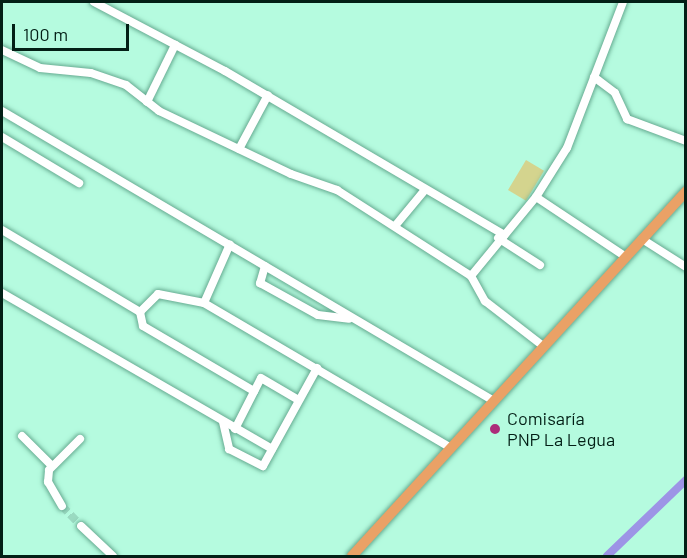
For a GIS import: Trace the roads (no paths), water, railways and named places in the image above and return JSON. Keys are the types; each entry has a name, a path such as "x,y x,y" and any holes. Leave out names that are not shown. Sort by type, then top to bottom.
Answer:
{"main road":[{"path":"352,556 448,446 494,401 686,191"}],"street":[{"path":"94,2 268,95 501,236 540,265"},
{"path":"471,276 501,236 536,197 567,148 623,2"},
{"path":"147,102 175,45"},
{"path":"2,50 40,68 92,73 126,84 147,102 239,149 338,190 471,276 484,301 543,346"},
{"path":"594,77 615,93 627,119 686,141"},
{"path":"239,149 268,95"},
{"path":"3,116 230,244 349,319 494,401"},
{"path":"2,137 79,183"},
{"path":"395,226 424,191"},
{"path":"536,197 626,257"},
{"path":"2,230 140,312 143,326 254,391"},
{"path":"642,239 686,267"},
{"path":"204,303 230,244"},
{"path":"265,266 260,283 318,315 349,319"},
{"path":"2,293 272,449"},
{"path":"140,312 158,294 204,303 448,446"},
{"path":"223,422 226,445 250,463 263,466 297,399 317,368"},
{"path":"236,429 261,378 297,399"},
{"path":"22,436 51,466"},
{"path":"62,506 48,482 51,466 80,439"},
{"path":"81,526 112,556"}],"waterway":[{"path":"607,556 686,480"}],"tunnel":[{"path":"62,506 81,526"}],"place":[{"name":"Comisaría PNP La Legua","path":"495,429"}]}
